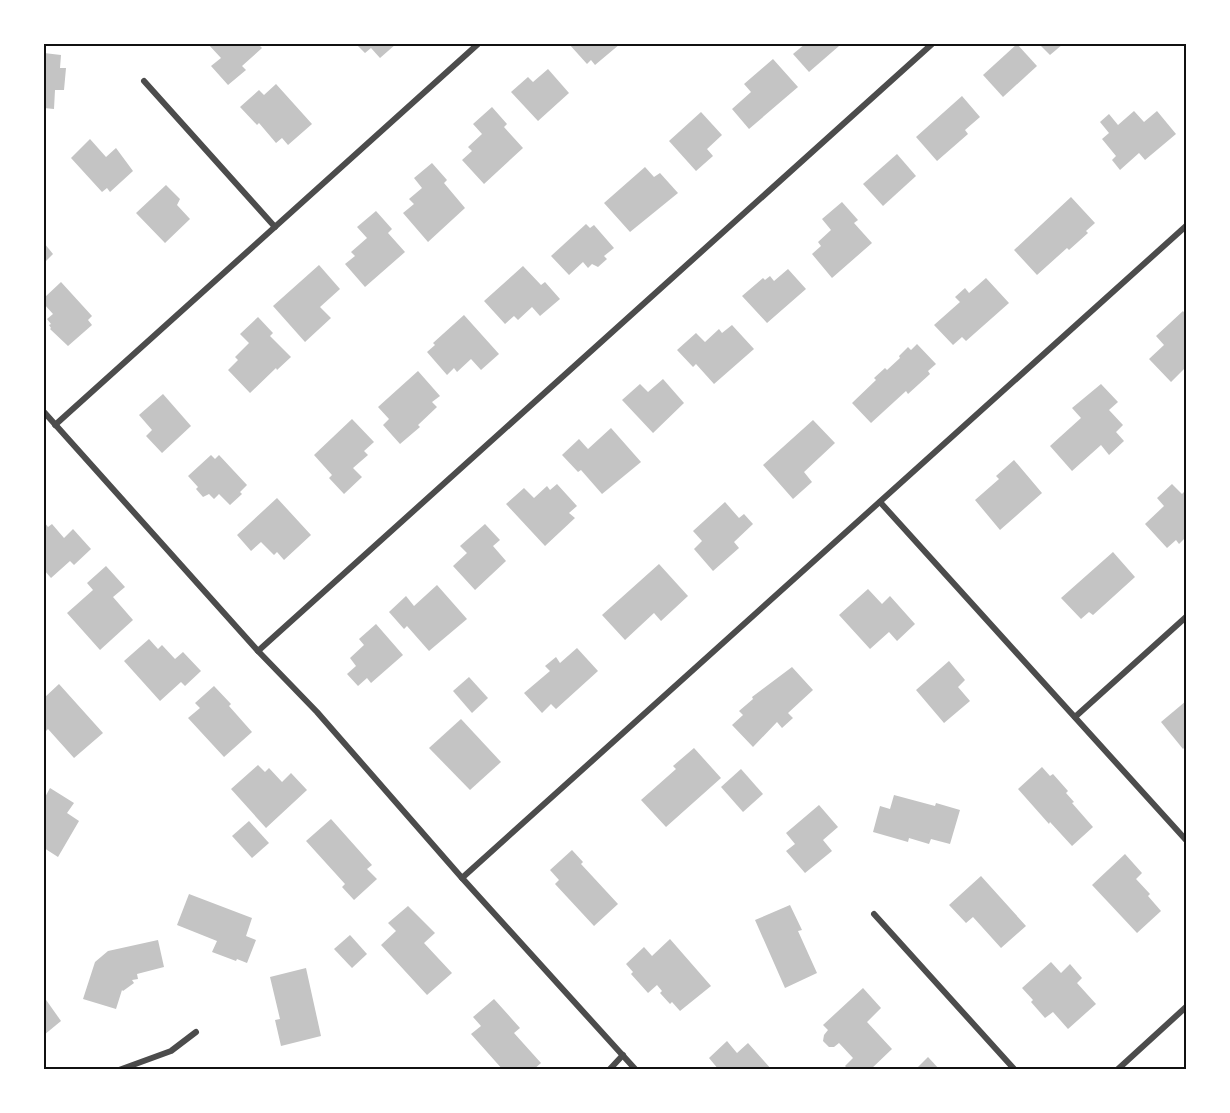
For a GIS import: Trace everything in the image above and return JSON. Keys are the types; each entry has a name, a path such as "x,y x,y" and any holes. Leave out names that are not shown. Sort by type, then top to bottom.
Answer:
{"street":[{"path":"55,425 478,44"},
{"path":"258,651 932,44"},
{"path":"144,81 274,227"},
{"path":"462,878 1186,226"},
{"path":"44,412 258,651 317,712 462,878 636,1070"},
{"path":"880,502 1186,840"},
{"path":"1075,717 1186,617"},
{"path":"874,914 1015,1070"},
{"path":"1117,1070 1186,1007"},
{"path":"120,1070 171,1051 196,1032"},
{"path":"609,1070 623,1055"}],"building":[{"path":"208,44 258,44 262,48 242,66 246,70 228,85 211,66 221,58"},
{"path":"356,44 396,44 380,58 371,48 365,53"},
{"path":"569,44 620,44 595,65 591,60 587,64"},
{"path":"805,44 837,44 839,46 809,72 793,54"},
{"path":"1017,44 1037,66 1003,97 983,75"},
{"path":"1039,44 1063,44 1050,55"},
{"path":"44,53 61,55 60,68 66,68 64,90 55,90 54,109 44,108"},
{"path":"773,59 798,87 749,129 732,109 751,92 744,84"},
{"path":"548,69 569,93 538,121 511,92 528,77 533,82"},
{"path":"276,84 312,124 288,145 282,138 276,143 259,123 257,125 240,107 259,90 264,95"},
{"path":"962,96 980,117 965,130 968,134 937,161 916,137"},
{"path":"492,107 507,124 504,127 523,148 484,184 462,160 472,151 468,147 482,134 473,124"},
{"path":"1134,111 1144,122 1157,111 1176,134 1145,160 1139,153 1120,170 1112,160 1116,156 1102,139 1109,133 1100,122 1109,114 1118,125"},
{"path":"701,112 722,135 707,149 713,156 696,171 669,141"},
{"path":"90,139 106,157 116,148 133,171 110,192 107,188 102,192 71,158"},
{"path":"897,154 916,176 883,206 863,184"},
{"path":"432,163 447,180 444,183 465,208 428,242 403,213 414,204 409,199 422,188 414,178"},
{"path":"645,167 654,177 660,173 678,193 630,232 604,203"},
{"path":"166,185 180,199 177,205 190,219 165,243 136,213"},
{"path":"1071,197 1095,223 1086,231 1088,233 1037,275 1014,250"},
{"path":"842,202 858,220 854,223 872,243 832,278 812,254 821,246 818,242 831,230 822,219"},
{"path":"376,211 392,229 388,233 405,252 365,287 345,264 355,256 351,252 367,238 357,227"},
{"path":"586,224 590,228 594,225 614,248 604,256 607,259 598,267 592,264 588,268 583,262 569,275 551,256"},
{"path":"44,243 53,254 44,263"},
{"path":"319,265 340,289 320,307 331,318 305,342 273,306"},
{"path":"523,266 541,285 545,282 560,299 540,316 532,307 518,320 514,316 505,324 484,301"},
{"path":"788,269 806,289 767,323 742,296 763,278 765,280 770,276 774,281"},
{"path":"986,278 1009,303 966,341 962,337 953,345 934,325 960,302 955,297 965,288 969,293"},
{"path":"61,282 92,316 88,320 92,325 68,346 50,329 51,324 47,319 53,314 44,304 44,298"},
{"path":"1183,311 1186,315 1186,367 1171,382 1149,359 1164,345 1156,336"},
{"path":"464,315 499,354 481,370 471,359 457,372 454,368 447,375 427,352 435,345 433,343"},
{"path":"258,317 273,333 270,336 291,357 250,393 228,370 238,360 235,357 249,343 240,334"},
{"path":"732,325 754,349 714,384 696,364 693,367 677,350 696,333 705,342 719,329 722,333"},
{"path":"917,344 936,364 928,371 930,374 908,394 906,391 871,423 852,403 876,380 874,378 900,358 899,356 908,347 911,350"},
{"path":"418,371 440,396 432,402 437,407 418,425 420,427 400,444 383,425 389,419 378,407"},
{"path":"663,379 684,403 653,433 622,400 640,384 648,392"},
{"path":"1101,384 1118,402 1109,410 1123,425 1116,432 1124,441 1109,455 1101,445 1072,471 1050,446 1081,418 1072,408"},
{"path":"163,394 191,426 162,453 146,436 152,430 139,415"},
{"path":"352,419 374,442 364,451 368,455 353,468 362,477 344,494 329,478 332,475 314,455"},
{"path":"813,420 835,443 804,472 812,482 793,499 763,465"},
{"path":"611,428 641,462 602,494 581,470 578,472 562,455 579,439 588,449"},
{"path":"211,455 215,459 219,455 247,485 240,492 242,494 230,505 219,494 214,499 209,494 203,497 188,476"},
{"path":"1014,460 1042,493 1000,530 975,500 999,479 996,476"},
{"path":"557,484 577,506 569,513 575,518 545,546 506,504 524,488 534,498 547,486 550,490"},
{"path":"1172,484 1182,494 1186,490 1186,537 1179,544 1176,540 1167,548 1145,524 1164,506 1157,498"},
{"path":"277,498 311,535 284,560 277,552 274,555 261,542 251,551 237,535"},
{"path":"725,502 739,518 744,514 753,524 734,542 739,548 713,571 694,549 702,541 693,531"},
{"path":"44,522 48,527 52,524 64,538 73,529 91,549 74,565 70,561 51,578 44,570"},
{"path":"485,524 500,540 493,546 506,561 475,590 453,566 467,553 460,546"},
{"path":"1113,552 1135,577 1093,615 1089,612 1081,619 1061,598"},
{"path":"659,564 688,596 661,621 654,613 625,640 602,615"},
{"path":"106,566 125,587 113,597 133,620 100,650 67,613 93,590 87,583"},
{"path":"437,585 467,619 429,651 407,626 404,629 389,612 406,596 414,606"},
{"path":"868,589 882,604 890,596 915,624 897,641 889,632 870,649 839,615"},
{"path":"376,624 403,655 371,683 367,678 358,686 347,674 356,666 350,658 364,645 359,639"},
{"path":"149,639 158,649 162,645 175,659 183,652 201,671 185,686 181,682 160,701 124,661"},
{"path":"577,648 598,671 556,709 551,704 542,713 524,693 550,671 545,666 556,657 560,663"},
{"path":"949,661 965,680 958,687 970,701 944,723 916,690"},
{"path":"792,667 813,690 788,713 793,718 782,728 777,722 753,747 732,725 743,715 739,711 753,699 752,697"},
{"path":"469,677 488,698 472,713 453,691"},
{"path":"59,684 103,733 74,758 48,729 44,733 44,698"},
{"path":"214,686 252,732 224,757 188,718 200,708 195,703"},
{"path":"1186,701 1186,746 1183,749 1161,722"},
{"path":"461,719 501,762 470,790 429,748"},
{"path":"694,748 721,778 666,827 641,800 676,769 673,766"},
{"path":"258,765 265,772 269,768 282,782 291,773 307,790 266,828 231,789"},
{"path":"1042,767 1050,776 1053,774 1068,791 1066,793 1074,802 1072,803 1093,827 1072,846 1018,789"},
{"path":"741,769 763,794 743,812 721,787"},
{"path":"50,788 74,803 67,813 79,821 58,857 44,848 44,799"},
{"path":"894,795 960,810 950,844 931,839 929,844 909,838 908,842 873,832 880,806 890,809"},
{"path":"819,805 838,827 823,840 832,851 805,873 786,851 795,844 786,833"},
{"path":"331,819 372,865 367,869 377,879 354,900 342,887 345,884 306,841"},
{"path":"249,821 269,843 252,858 232,836"},
{"path":"572,850 583,862 581,864 618,904 594,926 555,884 559,880 550,870"},
{"path":"1125,854 1142,873 1136,879 1161,911 1137,933 1092,885"},
{"path":"981,876 1026,926 1001,948 973,917 966,923 949,905"},
{"path":"189,894 252,918 246,936 256,940 247,963 212,952 217,941 177,925"},
{"path":"790,905 802,930 798,931 817,973 785,988 755,920"},
{"path":"408,906 435,933 424,943 452,973 427,995 381,945 396,931 388,923"},
{"path":"350,935 367,954 352,968 334,949"},
{"path":"670,939 711,986 680,1011 660,993 662,991 657,985 648,993 631,974 633,972 626,964 644,947 652,956"},
{"path":"158,940 164,967 137,974 138,979 132,980 134,983 122,990 116,1009 83,999 95,962 108,951"},
{"path":"1051,962 1061,973 1070,964 1082,978 1077,983 1096,1004 1068,1029 1053,1012 1045,1018 1022,988"},
{"path":"306,968 321,1036 281,1046 275,1020 280,1019 270,977"},
{"path":"863,988 881,1008 867,1022 892,1049 870,1070 849,1070 845,1066 853,1058 839,1043 834,1047 829,1047 823,1041 828,1030 823,1025"},
{"path":"44,997 61,1021 44,1035"},
{"path":"494,999 520,1028 514,1033 541,1063 533,1070 503,1070 471,1034 481,1026 473,1017"},
{"path":"727,1041 737,1053 748,1043 772,1070 719,1070 709,1058"},
{"path":"928,1057 940,1070 915,1070"}]}
